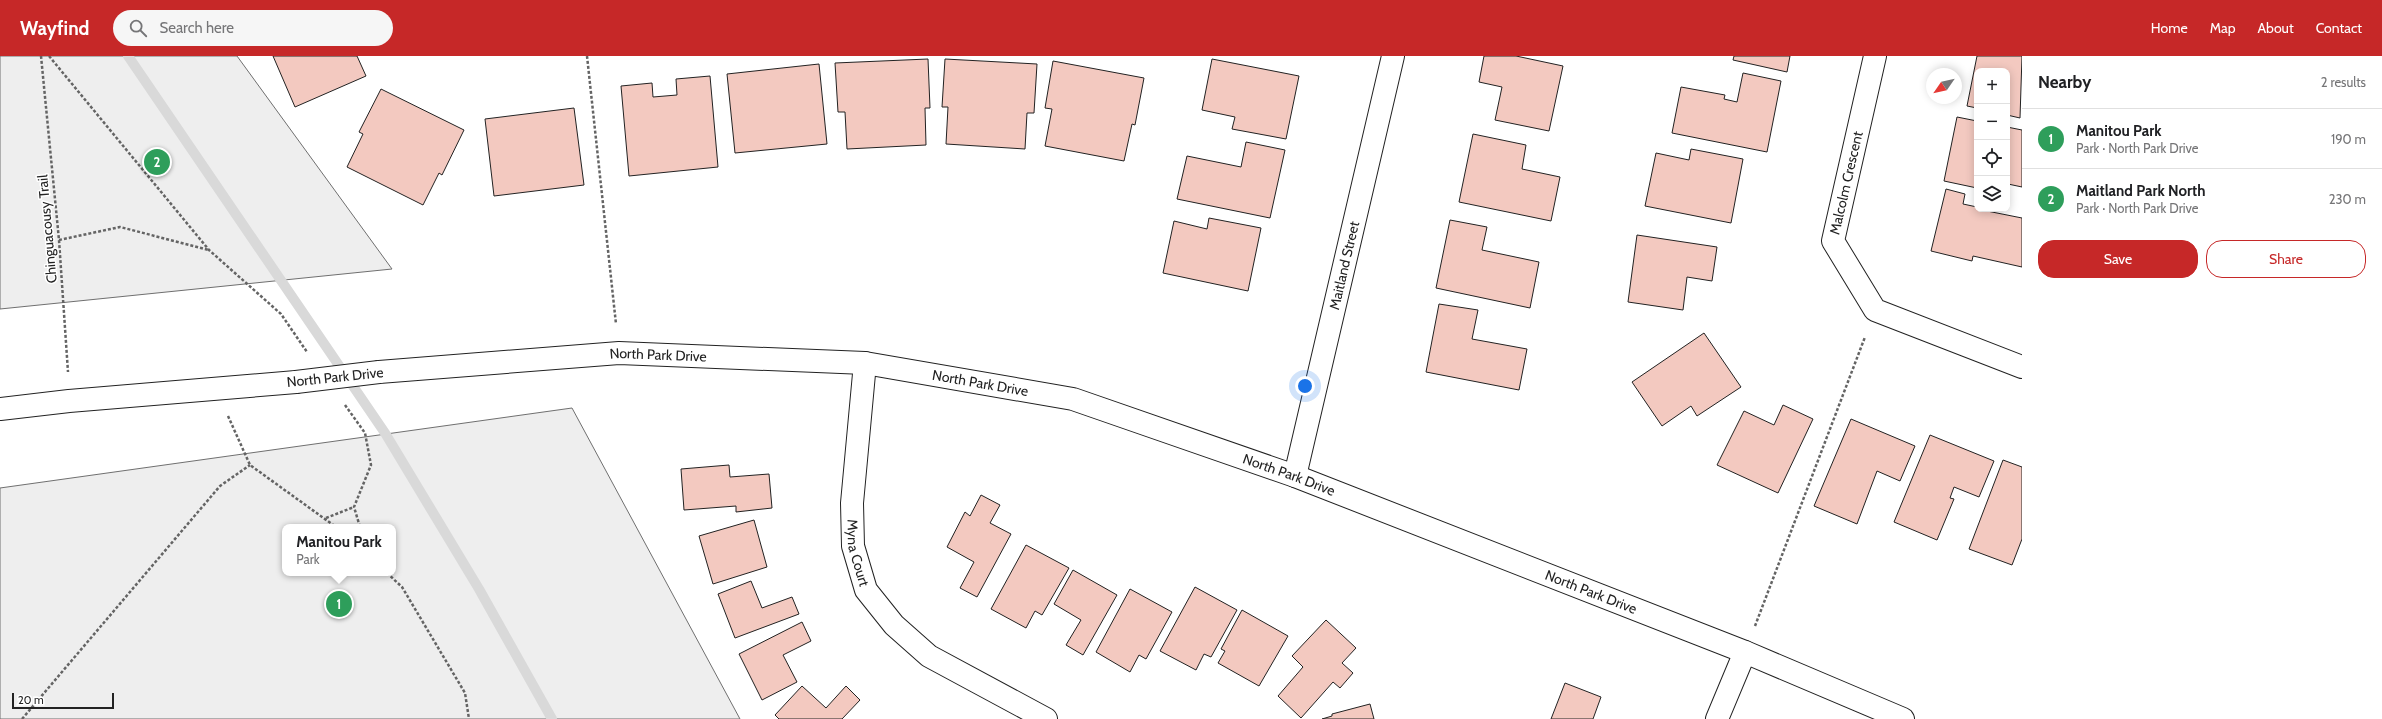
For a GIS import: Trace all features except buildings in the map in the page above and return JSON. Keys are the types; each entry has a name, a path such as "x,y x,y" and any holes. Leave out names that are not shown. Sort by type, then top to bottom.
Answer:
{"main road":[{"name":"Maitland Street","path":"1295,476 1393,56"},
{"name":"Malcolm Crescent","path":"1875,56 1833,240 1875,310"},
{"path":"1875,310 2022,367"},
{"name":"North Park Drive","path":"0,409 69,401 296,382 379,372 620,353 865,363 1073,399 1295,476 1745,652 1903,719"},
{"name":"Myna Court","path":"865,363 852,503 853,546 866,590 894,625 929,656 1046,719"},
{"path":"1717,719 1745,652"}],"path":[{"name":"Chinguacousy Trail","path":"41,56 58,240 69,401"},
{"path":"49,56 209,250 120,227 58,240"},
{"path":"587,56 620,353"},
{"path":"1745,652 1875,310"},
{"path":"216,388 250,465 333,524"},
{"path":"22,719 220,486 250,465"},
{"path":"326,518 354,507 359,524"},
{"path":"389,576 402,587 465,693 469,719"}],"shaded area":[{"path":"0,56 237,56 392,269 0,309"},
{"path":"572,408 740,719 0,719 0,488"}],"waterway":[{"path":"128,56 385,433 479,589 552,719"}],"place":[{"name":"Maitland Park North","path":"157,162"},
{"name":"Manitou Park","path":"339,604"}]}
